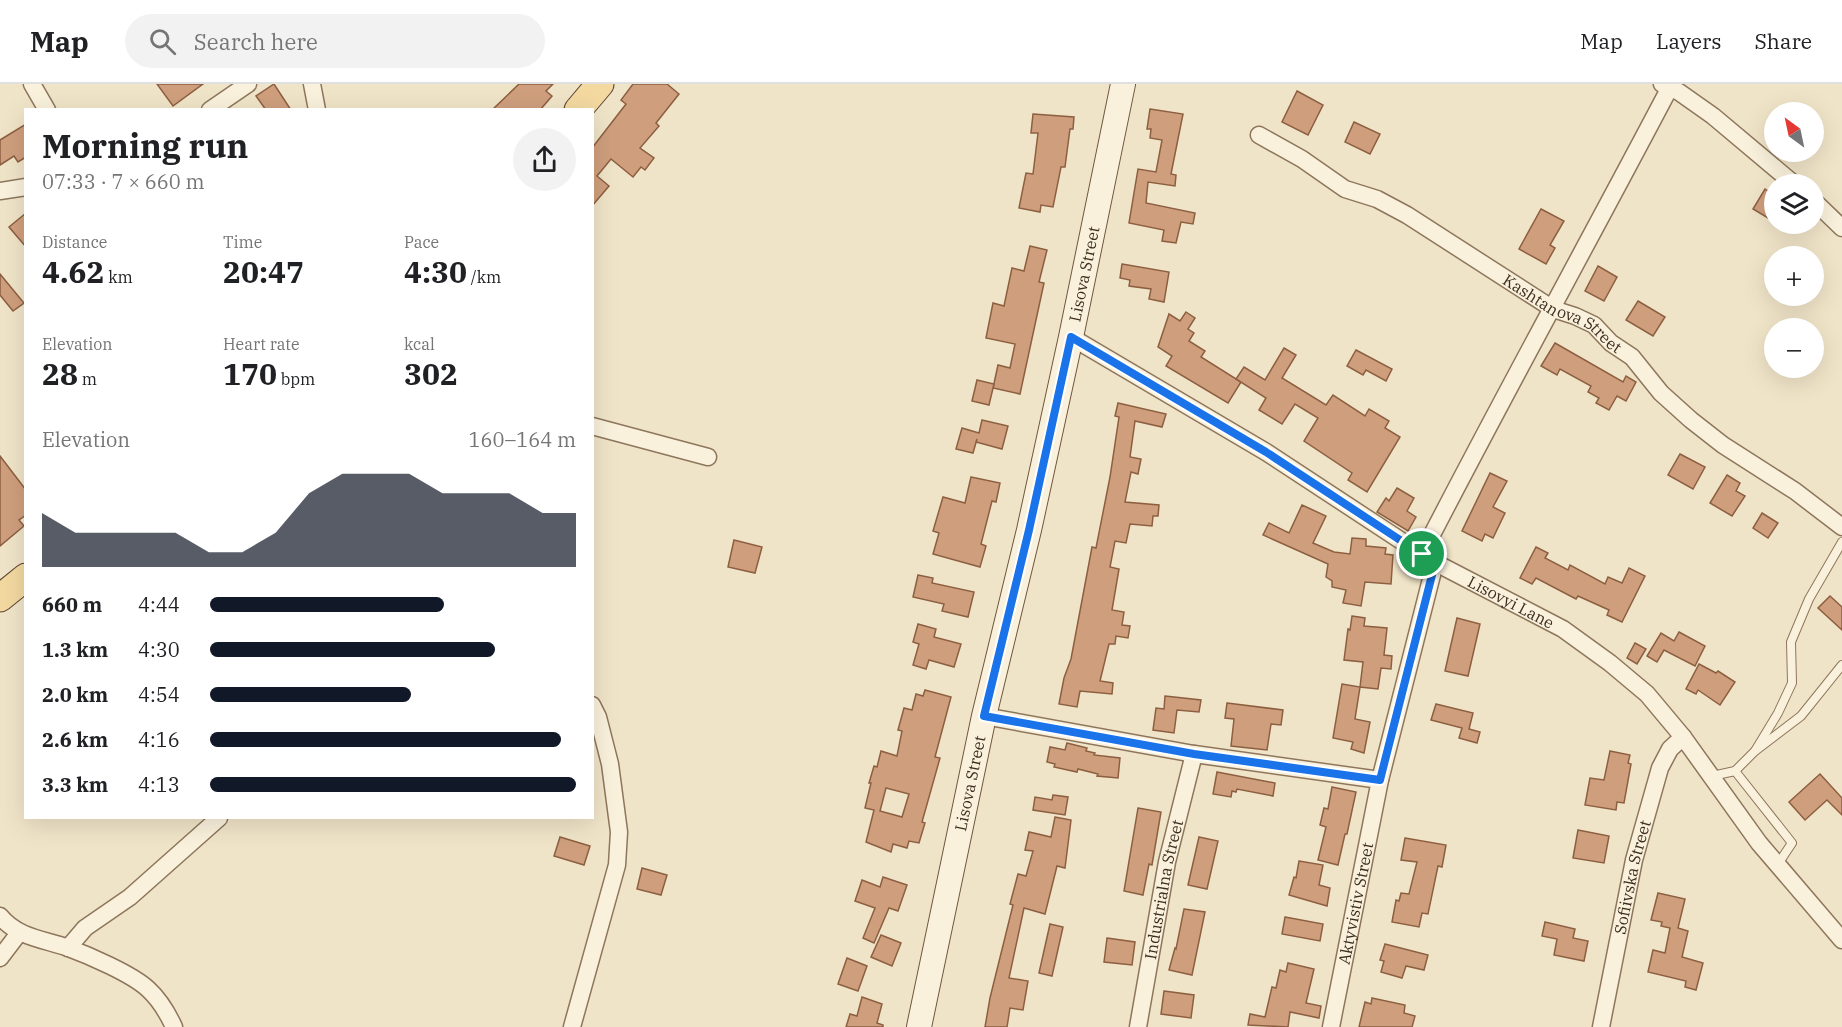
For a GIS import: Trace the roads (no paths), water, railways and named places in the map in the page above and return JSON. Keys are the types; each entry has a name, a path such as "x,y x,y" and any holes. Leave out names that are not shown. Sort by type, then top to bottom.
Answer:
{"main road":[{"path":"580,108 600,84"},
{"path":"0,598 24,579"}],"street":[{"path":"32,84 46,108"},
{"path":"213,108 248,84"},
{"path":"312,84 317,108"},
{"name":"Lisova Street","path":"919,1027 984,716 1029,530 1071,337 1123,84"},
{"path":"1665,87 1679,92 1713,116 1782,174"},
{"name":"Aktyvistiv Street","path":"1330,1027 1380,780 1432,575 1427,558 1493,416 1553,309 1665,87"},
{"name":"Kashtanova Street","path":"1259,135 1302,159 1345,189 1377,199 1407,215 1553,309 1594,325 1611,343 1632,357 1661,393 1691,420 1724,445 1795,491 1842,527"},
{"path":"0,191 24,187"},
{"path":"1824,211 1842,228"},
{"name":"Lisovyi Lane","path":"1071,337 1266,452 1427,558 1563,629 1610,663 1647,694 1683,737 1759,843 1842,940"},
{"path":"594,427 708,457"},
{"path":"572,1027 617,865 618,854 619,832 610,764 594,709"},
{"path":"984,716 1194,754 1380,780"},
{"name":"Sofiivska Street","path":"1601,1027 1634,860 1657,779 1670,749 1683,737"},
{"name":"Industrialna Street","path":"1138,1027 1167,861 1194,754"},
{"path":"68,948 85,928 130,897 218,819"},
{"path":"0,916 19,933 68,948 131,977 148,988 174,1027"},
{"path":"0,958 19,933"}],"lane":[{"path":"1755,751 1779,713 1792,683 1791,642 1809,599 1842,542"},
{"path":"1711,776 1735,771 1755,751 1801,716 1842,665"},
{"path":"1735,771 1792,843 1778,864"}]}
